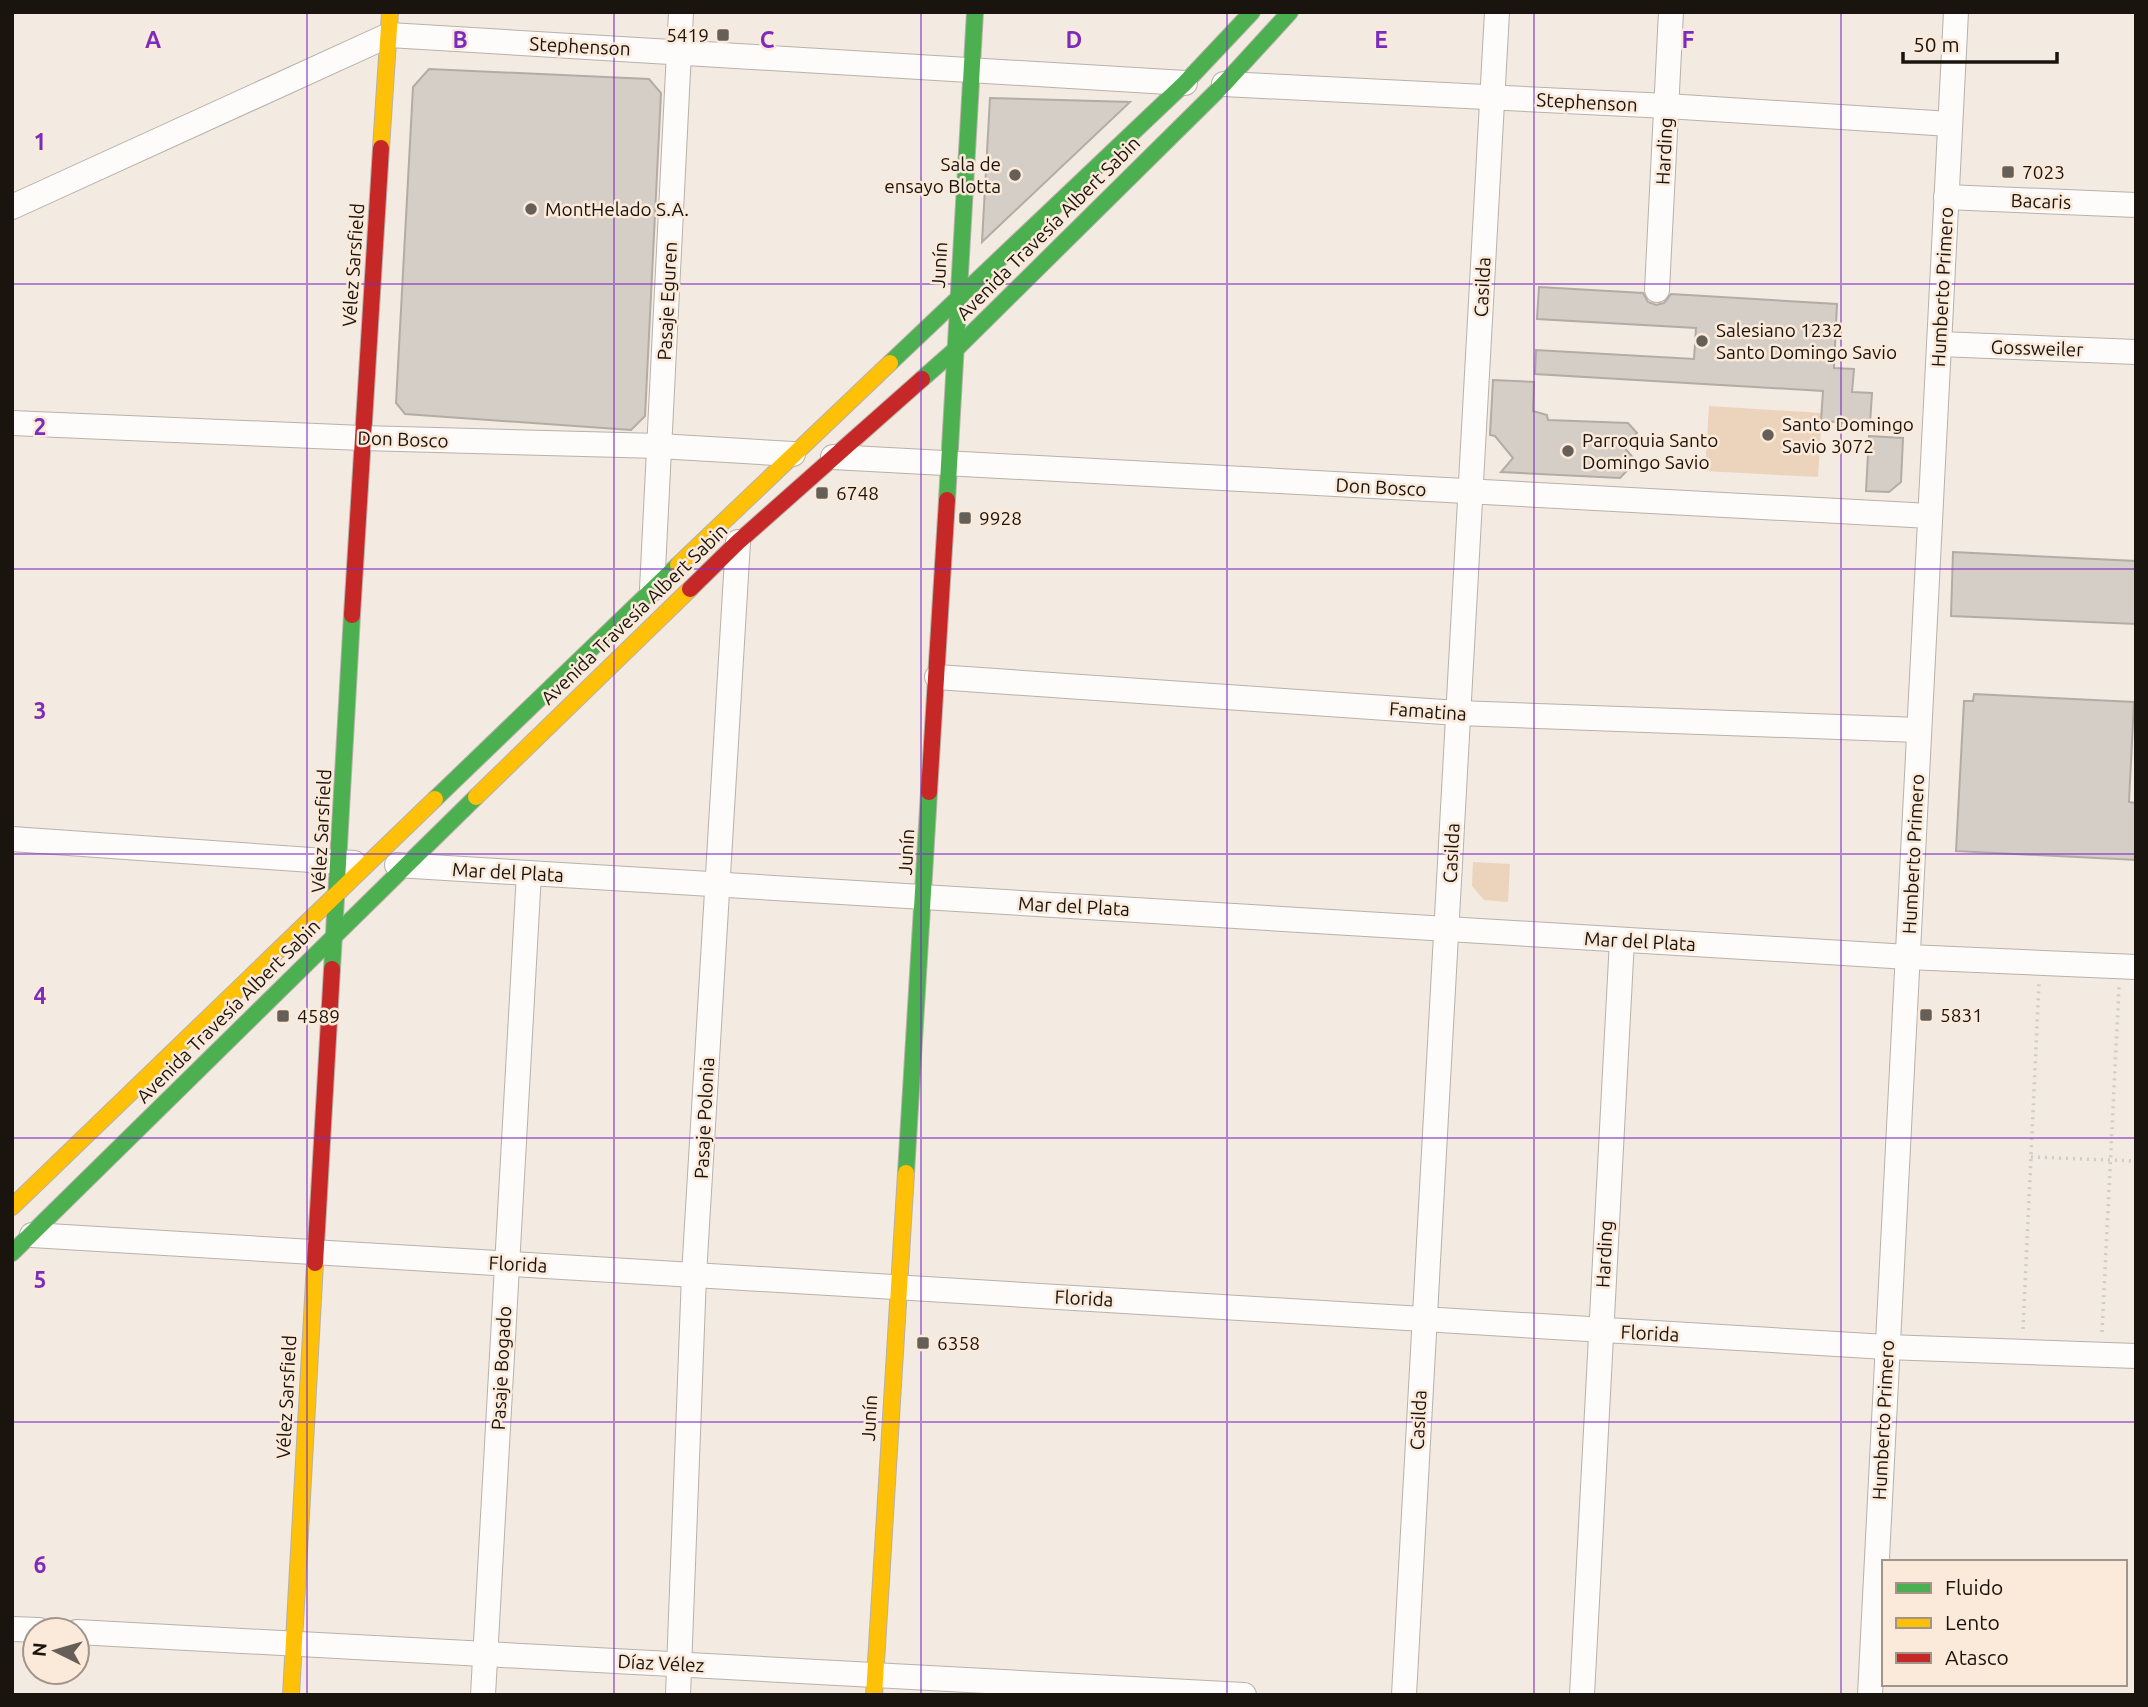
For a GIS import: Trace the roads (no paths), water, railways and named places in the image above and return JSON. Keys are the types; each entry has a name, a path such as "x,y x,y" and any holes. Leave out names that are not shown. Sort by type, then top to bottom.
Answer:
{"main road":[{"name":"Junín","path":"875,1685 898,1287 925,897 975,12"},
{"name":"Avenida Travesía Albert Sabin","path":"12,1207 652,589 1185,83 1252,12"},
{"name":"Avenida Travesía Albert Sabin","path":"12,1253 737,542 956,349 1224,83 1290,12"},
{"name":"Vélez Sarsfield","path":"291,1695 362,438 389,24"}],"street":[{"name":"Pasaje Eguren","path":"652,589 681,12"},
{"name":"Casilda","path":"1404,1695 1497,12"},
{"name":"Harding","path":"1657,290 1671,12"},
{"name":"Humberto Primero","path":"1870,1695 1956,12"},
{"name":"Stephenson","path":"12,207 389,24 679,52 1185,83"},
{"name":"Stephenson","path":"1224,83 1950,124"},
{"name":"Bacaris","path":"1946,197 2136,205"},
{"name":"Gossweiler","path":"1939,344 2136,352"},
{"name":"Don Bosco","path":"12,423 362,438 659,446 793,454"},
{"name":"Don Bosco","path":"833,457 1930,516"},
{"name":"Pasaje Polonia","path":"678,1695 694,1275 737,542"},
{"name":"Famatina","path":"937,677 1458,713 1919,730"},
{"name":"Mar del Plata","path":"12,839 340,862 1622,940 2128,967"},
{"name":"Pasaje Bogado","path":"483,1695 529,873"},
{"name":"Harding","path":"1582,1695 1622,940"},
{"name":"Florida","path":"32,1235 1886,1347 2136,1356"},
{"name":"Díaz Vélez","path":"91,1633 680,1664 875,1685 1244,1695"}],"place":[{"name":"5419","path":"723,35"},
{"name":"7023","path":"2008,172"},
{"name":"Sala de ensayo Blotta","path":"1015,175"},
{"name":"MontHelado S.A.","path":"531,209"},
{"name":"Salesiano 1232 Santo Domingo Savio","path":"1702,341"},
{"name":"Santo Domingo Savio 3072","path":"1768,435"},
{"name":"Parroquia Santo Domingo Savio","path":"1568,451"},
{"name":"6748","path":"822,493"},
{"name":"9928","path":"965,518"},
{"name":"5831","path":"1926,1015"},
{"name":"4589","path":"283,1016"},
{"name":"6358","path":"923,1343"}]}
